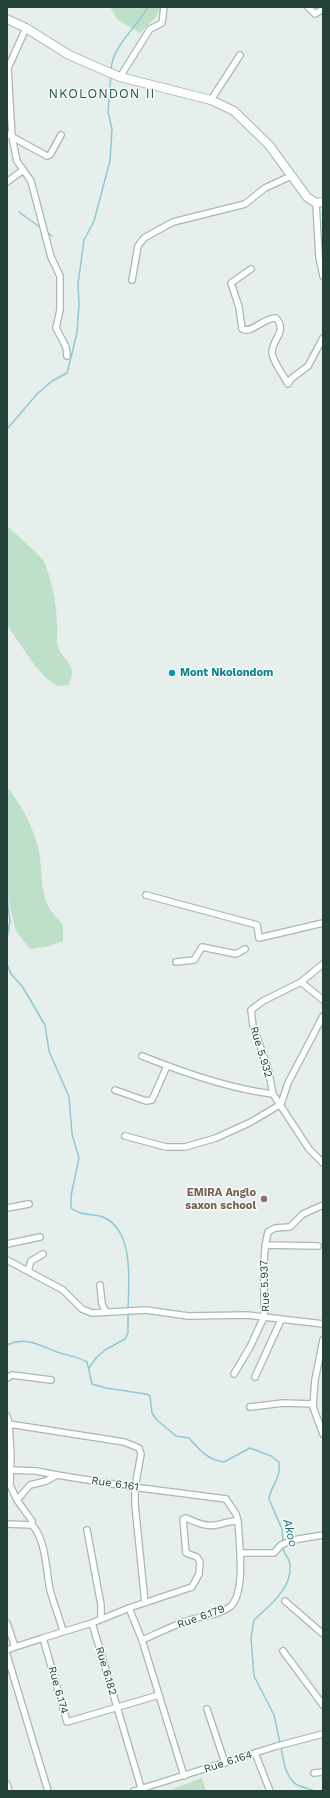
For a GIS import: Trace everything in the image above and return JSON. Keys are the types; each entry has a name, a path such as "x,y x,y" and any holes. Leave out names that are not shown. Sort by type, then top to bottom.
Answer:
{"street":[{"path":"120,77 150,29 162,23 164,7"},
{"path":"308,7 316,14 323,9"},
{"path":"7,19 26,28 69,55 120,77 211,100 234,110 285,165 290,176 307,197 320,203 318,257 323,276"},
{"path":"26,28 8,68 10,136 16,161 31,181 51,257 60,276 61,304 56,328 66,347 67,356"},
{"path":"211,100 240,56"},
{"path":"10,136 47,156 50,155 60,135"},
{"path":"7,182 23,170"},
{"path":"132,280 138,246 144,238 173,222 245,204 265,188 290,176"},
{"path":"250,270 231,283 239,307 242,329 248,330 271,318 276,318 280,323 281,328 273,349 273,355 288,384 291,379 308,366 323,338"},
{"path":"146,895 257,925 259,938 323,923"},
{"path":"176,962 194,960 202,947 236,954 246,949"},
{"name":"Rue 5.932","path":"323,964 301,982 263,1001 251,1010 253,1026 268,1068 273,1094 281,1104 309,1149 323,1163"},
{"path":"301,982 323,1000"},
{"path":"125,1136 166,1147 190,1146 216,1138 251,1122 281,1104 288,1083 323,1016"},
{"path":"142,1056 167,1066 255,1092 273,1094"},
{"path":"116,1090 146,1101 152,1100 167,1066"},
{"path":"7,1208 29,1204"},
{"path":"318,1246 265,1246 270,1230 275,1228 290,1227 303,1214 323,1205"},
{"path":"7,1244 40,1237"},
{"name":"Rue 5.937","path":"265,1246 263,1274 265,1288 264,1317 323,1324"},
{"path":"28,1271 31,1261 43,1254"},
{"path":"7,1260 63,1290 82,1309 92,1313 146,1310 188,1316 247,1315 264,1317 250,1348 234,1374"},
{"path":"100,1284 102,1304 106,1312"},
{"path":"255,1377 281,1320"},
{"path":"323,1340 314,1380 313,1404 314,1412 323,1434"},
{"path":"7,1378 12,1375 51,1380"},
{"path":"250,1407 283,1403 313,1404"},
{"path":"7,1416 9,1424 11,1470 10,1485 17,1500 32,1521 32,1525 35,1529 48,1570 50,1589 63,1631"},
{"path":"9,1424 129,1443 139,1448 141,1454 135,1487 136,1523 145,1603"},
{"name":"Rue 6.161","path":"11,1470 36,1471 135,1487 223,1497 226,1498 236,1514 238,1521"},
{"path":"17,1500 30,1485 46,1481 57,1475"},
{"path":"7,1650 92,1623 129,1608 188,1590 196,1582 201,1568 197,1557 186,1553 183,1519 186,1518 200,1524 212,1526 231,1521 238,1521 240,1553 274,1553 280,1545 293,1540 323,1535"},
{"path":"7,1524 32,1525"},
{"path":"87,1530 101,1604 101,1619"},
{"name":"Rue 6.179","path":"142,1640 186,1621 214,1613 231,1606 241,1577 240,1553"},
{"path":"285,1601 323,1634"},
{"path":"129,1608 142,1640 184,1776"},
{"path":"7,1623 15,1648"},
{"name":"Rue 6.182","path":"92,1623 142,1790"},
{"name":"Rue 6.174","path":"43,1638 67,1722 159,1695"},
{"path":"283,1651 323,1705"},
{"path":"7,1655 48,1791"},
{"path":"207,1709 225,1763"},
{"name":"Rue 6.164","path":"134,1791 142,1790 277,1746 323,1734"},
{"path":"255,1753 270,1791"},
{"path":"314,1774 323,1772"},
{"path":"7,1784 9,1791"}],"green space":[{"path":"110,7 161,7 156,17 140,33 118,20"},
{"path":"7,526 38,554 47,569 56,607 58,647 69,664 72,673 68,685 58,686 47,679 35,666 7,625"},
{"path":"7,787 18,802 32,829 40,857 44,896 49,908 63,925 63,941 46,947 30,949 16,931 7,895"},
{"path":"202,1778 206,1791 173,1791 173,1789"}],"waterway":[{"path":"111,70 112,61 120,45 148,7"},
{"path":"7,429 37,394 52,381 67,373 77,333 79,304 78,284 84,240 94,221 110,161 112,129 108,112 111,75"},
{"path":"19,212 41,228"},
{"path":"47,232 52,236"},
{"path":"7,899 10,921 7,938"},
{"path":"7,964 11,974 22,986 45,1025 49,1051 69,1097 72,1134 79,1158 71,1196 71,1208 74,1211 103,1217 113,1224 120,1233 125,1244 128,1257 128,1309"},
{"path":"89,1368 96,1358 105,1350 125,1339 128,1333 128,1313"},
{"name":"Akoo","path":"7,1345 20,1341 32,1342 57,1352 80,1358 87,1362 92,1384 150,1396 152,1413 157,1420 176,1436 189,1438 196,1446 213,1459 224,1462 250,1448 271,1456 279,1462 279,1474 269,1499 282,1529 283,1543"},
{"name":"Akoo","path":"280,1743 274,1715 254,1676 251,1638 254,1620 279,1596 288,1581 290,1564 283,1547"},
{"name":"Akoo","path":"281,1747 286,1770 291,1780 295,1784 315,1791"}],"place":[{"name":"Mont Nkolondom","path":"172,673"},
{"name":"EMIRA Anglo saxon school","path":"264,1199"}],"district":[{"name":"NKOLONDON II","path":"102,94"}]}
